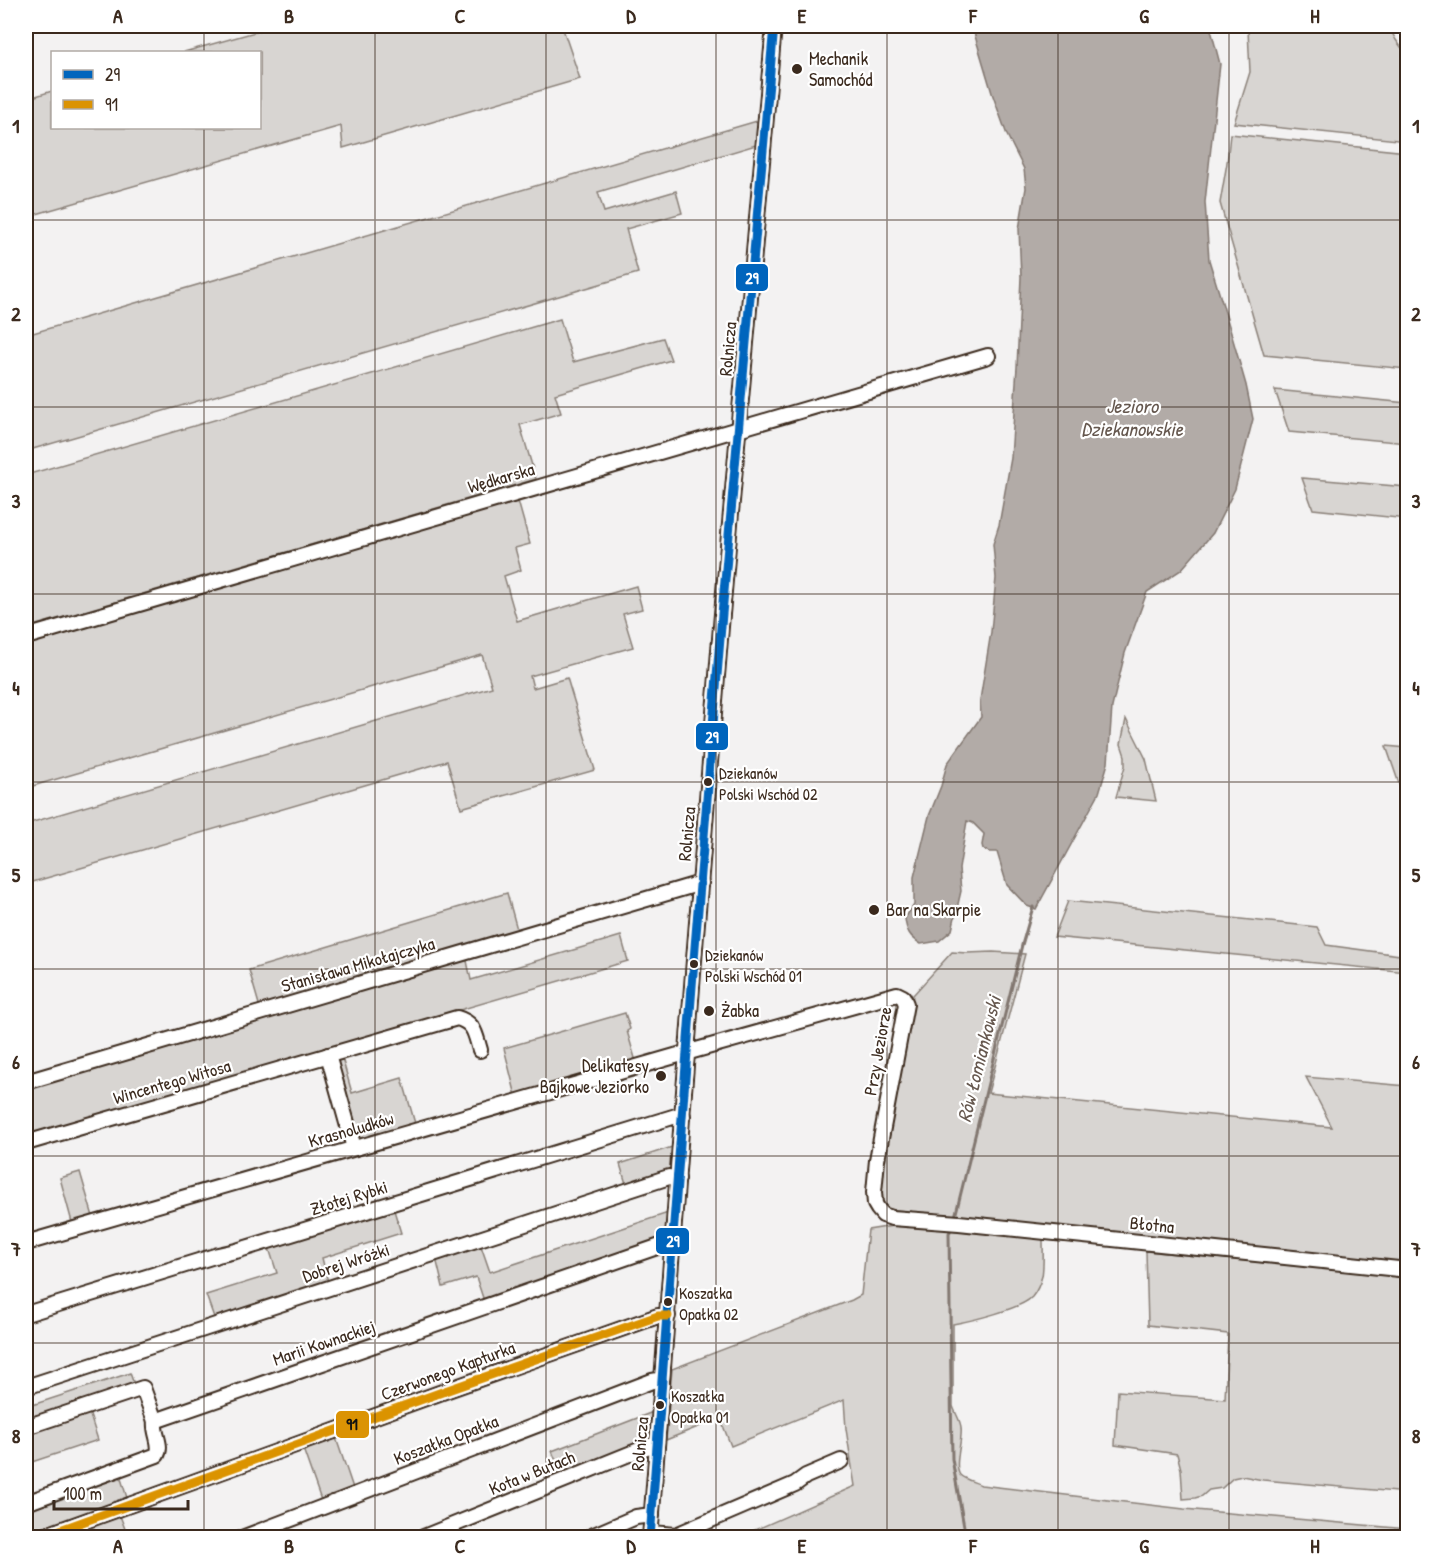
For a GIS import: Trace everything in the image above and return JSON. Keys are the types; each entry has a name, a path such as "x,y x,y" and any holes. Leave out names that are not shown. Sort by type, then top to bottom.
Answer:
{"street":[{"name":"Rolnicza","path":"651,1535 722,614 774,26"},
{"name":"Wędkarska","path":"26,637 988,356"},
{"name":"Stanisława Mikołajczyka","path":"26,1082 701,883"},
{"name":"Przy Jeziorze","path":"687,1053 897,994 903,996 906,1004 877,1160 874,1192 878,1209 883,1215 892,1218"},
{"name":"Wincentego Witosa","path":"26,1143 457,1018 465,1020 472,1026 480,1050"},
{"name":"Krasnoludków","path":"26,1243 687,1053"},
{"path":"328,1055 354,1148"},
{"name":"Złotej Rybki","path":"26,1314 676,1116 683,1116"},
{"name":"Dobrej Wróżki","path":"26,1387 669,1177 678,1179"},
{"name":"Błotna","path":"892,1218 1407,1270"},
{"name":"Marii Kownackiej","path":"155,1421 663,1245 673,1245"},
{"name":"Czerwonego Kapturka","path":"38,1538 445,1391 658,1316 668,1316"},
{"name":"Koszałka Opałka","path":"242,1538 654,1380 662,1382"},
{"path":"26,1427 143,1388 155,1421 154,1429 160,1450 154,1457 26,1503"},
{"name":"Kota w Butach","path":"421,1538 649,1446 657,1446"},
{"path":"651,1535 676,1535 795,1484 806,1476 841,1461"},
{"path":"587,1538 636,1517 652,1515"}],"shaded area":[{"path":"276,26 562,26 580,79 343,148 341,126 26,217 26,99 51,91 51,129 261,129 261,51 188,51"},
{"path":"1245,26 1390,26 1396,40 1407,55 1407,141 1234,123 1250,72 1248,30"},
{"path":"757,121 756,145 598,192 604,212 676,191 682,213 626,229 638,273 26,451 26,335"},
{"path":"1230,134 1407,152 1407,369 1264,355 1220,203"},
{"path":"560,319 573,362 663,338 671,360 555,394 561,413 520,425 536,479 26,628 26,475"},
{"path":"1275,390 1407,403 1407,443 1289,432"},
{"path":"1302,478 1407,487 1407,519 1313,509"},
{"path":"518,501 530,544 515,548 521,570 504,576 517,621 636,586 642,609 623,614 633,647 530,676 533,688 567,678 595,770 461,808 447,761 26,884 26,824 492,687 482,655 26,788 26,645"},
{"path":"1126,719 1146,759 1156,801 1116,797 1125,766 1121,744"},
{"path":"1386,746 1407,748 1407,807"},
{"path":"507,893 518,933 260,1008 249,970"},
{"path":"1068,901 1317,927 1326,945 1407,956 1407,972 1054,937"},
{"path":"621,936 628,961 26,1136 26,1085 466,956 471,980"},
{"path":"952,952 1025,954 988,1093 1332,1127 1306,1077 1407,1086 1407,1263 886,1209 878,1196 880,1170 913,995"},
{"path":"625,1013 630,1029 627,1031 637,1065 517,1100 504,1048"},
{"path":"341,1054 352,1093 402,1078 416,1127 362,1142 358,1140 336,1059"},
{"path":"672,1147 671,1173 627,1187 620,1164"},
{"path":"80,1172 94,1220 73,1226 60,1178"},
{"path":"393,1207 401,1233 322,1258 329,1286 216,1323 206,1295 277,1273 268,1245"},
{"path":"668,1213 666,1241 485,1304 476,1277 443,1287 436,1258 480,1243 490,1272"},
{"path":"899,1225 1043,1239 1042,1276 1032,1297 1007,1310 953,1324 953,1406 961,1425 957,1465 962,1477 981,1485 1184,1509 1407,1529 1407,1537 739,1537 855,1486 844,1400 731,1446 720,1418 666,1440 672,1369 861,1295 868,1230"},
{"path":"1146,1251 1407,1277 1407,1493 1263,1480 1242,1476 1233,1478 1222,1488 1209,1490 1202,1496 1183,1499 1181,1469 1177,1454 1115,1445 1118,1391 1225,1399 1228,1334 1148,1325"},
{"path":"130,1373 135,1387 26,1424 26,1407"},
{"path":"88,1409 98,1440 26,1464 26,1430"},
{"path":"653,1412 650,1441 562,1476 552,1451"},
{"path":"335,1435 354,1491 322,1503 302,1446"},
{"path":"119,1472 128,1501 26,1537 26,1505"},
{"path":"119,1513 128,1537 66,1537 64,1533"}],"water":[{"name":"Jezioro Dziekanowskie","path":"972,26 1210,26 1220,64 1205,202 1209,260 1246,385 1253,419 1235,489 1213,533 1181,570 1147,592 1125,653 1112,707 1108,763 1099,793 1036,909 1027,906 1007,885 997,852 983,849 984,834 973,823 967,821 959,869 961,891 952,930 939,941 921,944 909,933 905,918 914,905 914,877 929,816 947,764 981,717 980,700 991,632 996,578 993,544 999,525 1011,458 1017,367 1021,277 1019,229 1026,188 1024,169 1007,135"}],"waterway":[{"name":"Rów Łomiankowski","path":"955,1217 1033,907"},
{"name":"Rów Łomiankowski","path":"952,1228 949,1233 952,1459 966,1538"}],"transit line":[{"name":"29","path":"650,1538 722,614 774,26"},
{"name":"91","path":"38,1538 445,1391 658,1316 668,1316"}],"place":[{"name":"Mechanik Samochód","path":"797,69"},
{"name":"Dziekanów Polski Wschód 02","path":"708,782"},
{"name":"Bar na Skarpie","path":"874,910"},
{"name":"Dziekanów Polski Wschód 01","path":"694,964"},
{"name":"Żabka","path":"709,1011"},
{"name":"Delikatesy Bajkowe Jeziorko","path":"661,1076"},
{"name":"Koszałka Opałka 02","path":"668,1302"},
{"name":"Koszałka Opałka 01","path":"660,1405"}]}
